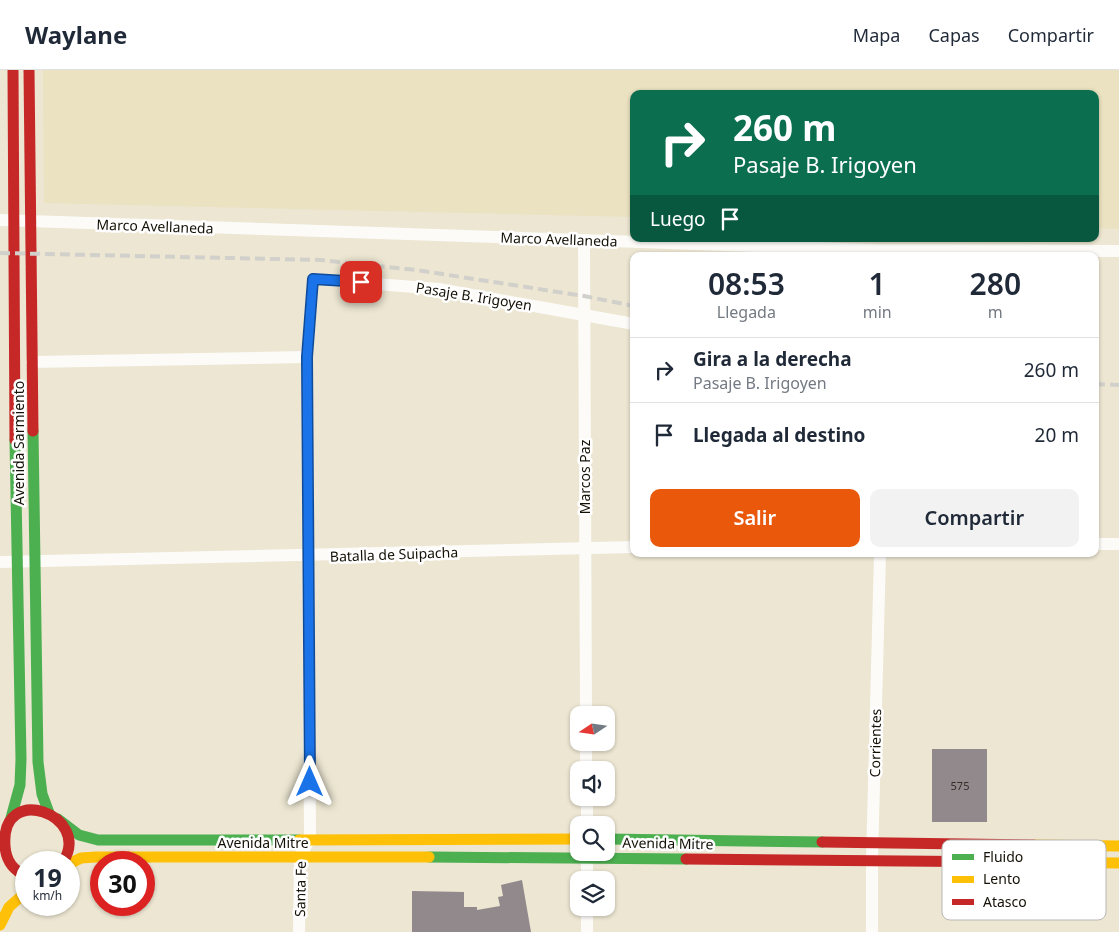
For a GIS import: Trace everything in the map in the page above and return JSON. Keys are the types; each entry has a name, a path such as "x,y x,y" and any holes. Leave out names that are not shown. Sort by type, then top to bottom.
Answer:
{"main road":[{"name":"Avenida Sarmiento","path":"29,73 38,776 42,794 54,816 64,827 68,838 67,851"},
{"name":"Avenida Sarmiento","path":"1,848 2,836 11,818 20,785 21,759 16,562 13,74"},
{"path":"11,818 30,810 54,816"},
{"name":"Avenida Mitre","path":"54,816 79,835 98,840 570,838"},
{"name":"Avenida Mitre","path":"615,839 942,844"},
{"name":"Avenida Mitre","path":"1106,846 1119,846"},
{"path":"1,848 8,864 15,870"},
{"name":"Avenida Mitre","path":"80,858 570,855"},
{"name":"Avenida Mitre","path":"615,855 942,861"},
{"name":"Avenida Mitre","path":"1106,863 1119,863"},
{"path":"0,925 9,907 15,902"}],"street":[{"name":"Marco Avellaneda","path":"0,220 32,223 584,240 853,252"},
{"name":"Marcos Paz","path":"584,240 586,706"},
{"name":"Marco Avellaneda","path":"997,252 1119,251"},
{"name":"Pasaje B. Irigoyen","path":"313,279 439,289 630,323"},
{"name":"Santa Fe","path":"300,932 300,857 310,838 310,556 307,357 313,279"},
{"path":"32,362 307,357"},
{"path":"1099,544 1119,544"},
{"name":"Batalla de Suipacha","path":"0,562 630,547"},
{"name":"Corrientes","path":"872,932 872,843 880,557"},
{"path":"586,932 587,916"}],"shaded area":[{"path":"43,70 1119,70 1119,229 1099,228 1099,90 630,90 630,217 44,203"}],"building":[{"path":"932,749 987,749 987,822 932,822"},
{"path":"522,880 531,932 412,932 412,891 464,892 464,907 477,907 477,910 500,906 498,897 503,896 501,885"}],"railway":[{"path":"0,253 321,260 416,270 584,296 630,305"},
{"path":"1099,384 1119,385"}],"traffic: fast":[{"path":"33,431 38,762 42,794 49,813"},
{"path":"11,818 20,785 21,759 15,440"},
{"path":"58,819 79,835 98,840 299,840"},
{"path":"615,839 822,842"},
{"path":"429,857 686,859"}],"traffic: slow":[{"path":"299,840 570,839"},
{"path":"1106,846 1119,846"},
{"path":"80,858 429,857"},
{"path":"1106,863 1119,863"},
{"path":"0,925 9,907 15,902"}],"traffic: jam":[{"path":"13,70 15,440"},
{"path":"29,70 33,431"},
{"path":"15,869 7,856 5,846 7,826 16,814 29,810 43,812 57,819 66,831 69,845 67,851"},
{"path":"822,842 942,844"},
{"path":"686,859 942,861"}],"route":[{"path":"310,782 310,556 307,357 313,279 361,282"}]}
